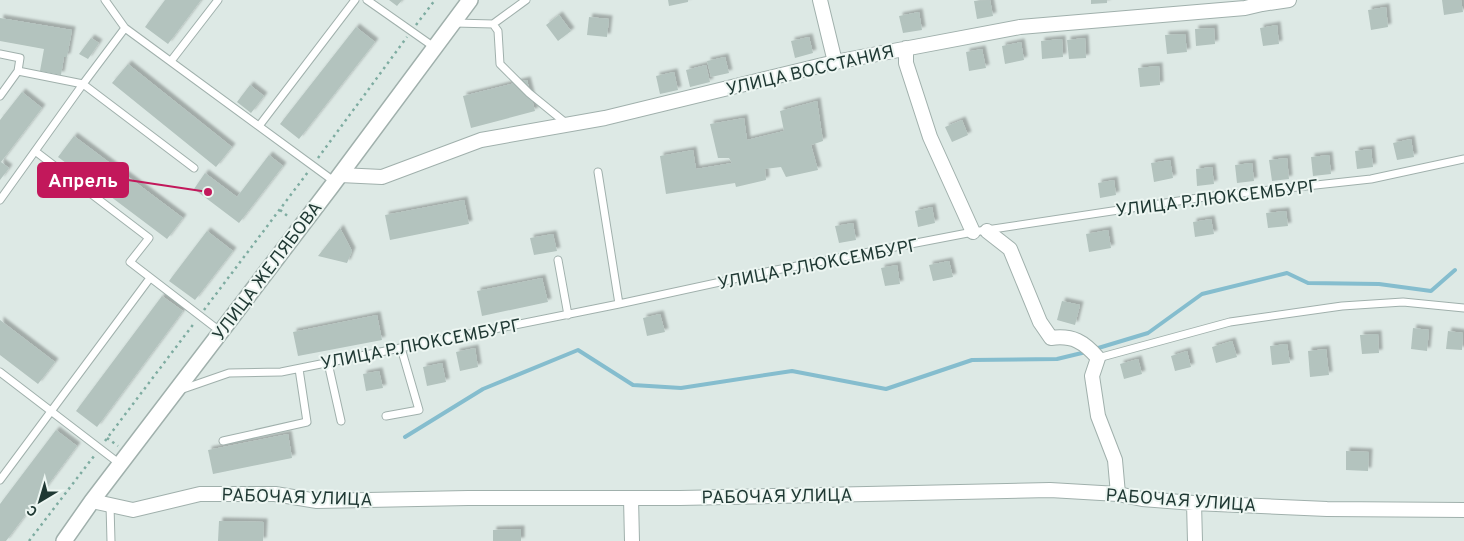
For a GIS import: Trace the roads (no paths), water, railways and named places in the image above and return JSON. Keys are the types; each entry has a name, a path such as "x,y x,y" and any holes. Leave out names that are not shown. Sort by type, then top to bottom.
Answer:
{"street":[{"name":"УЛИЦА ЖЕЛЯБОВА","path":"64,541 92,501 337,179 470,0"},
{"path":"820,0 835,62"},
{"name":"УЛИЦА ВОССТАНИЯ","path":"337,179 382,177 481,140 604,118 835,62 906,48 1020,27 1245,8 1261,2 1289,0"},
{"path":"906,48 906,63 930,137 973,232"},
{"path":"987,232 1010,249 1040,322 1051,338 1065,336 1088,346 1098,358 1092,376 1098,416 1115,460 1118,494"},
{"name":"РАБОЧАЯ УЛИЦА","path":"92,501 133,510 200,494 275,494 317,501 468,498 631,498 1050,490 1118,494 1142,499 1194,503 1328,509 1464,510"},
{"path":"631,498 632,541"},
{"path":"1194,503 1195,541"}],"lane":[{"path":"105,0 125,28 312,166 337,179"},
{"path":"171,61 218,0"},
{"path":"259,126 355,0"},
{"path":"367,0 434,47"},
{"path":"453,23 493,24 526,0"},
{"path":"493,24 498,31 500,64 529,93 567,124"},
{"path":"0,200 125,28"},
{"path":"0,54 20,58 18,71 0,96"},
{"path":"18,71 83,84 194,168"},
{"path":"34,152 148,238 130,262 220,332"},
{"name":"УЛИЦА Р.ЛЮКСЕМБУРГ","path":"177,391 229,373 282,372 299,369 568,315 771,271 973,232 987,232 1205,197 1371,179 1464,159"},
{"path":"598,172 620,304"},
{"path":"558,260 568,315"},
{"path":"0,480 150,278"},
{"path":"1098,358 1230,322 1342,306 1403,302 1464,308"},
{"path":"386,416 419,410 401,348"},
{"path":"328,363 341,421"},
{"path":"223,440 307,422 299,369"},
{"path":"0,372 120,464"},
{"path":"110,505 111,541"}],"waterway":[{"path":"1095,349 1148,333 1202,294 1287,273 1308,283 1379,284 1431,291 1455,270"},
{"path":"405,437 483,389 578,350 633,385 681,388 792,371 886,389 972,360 1057,359 1086,352"}],"place":[{"name":"Апрель","path":"208,192"}]}
